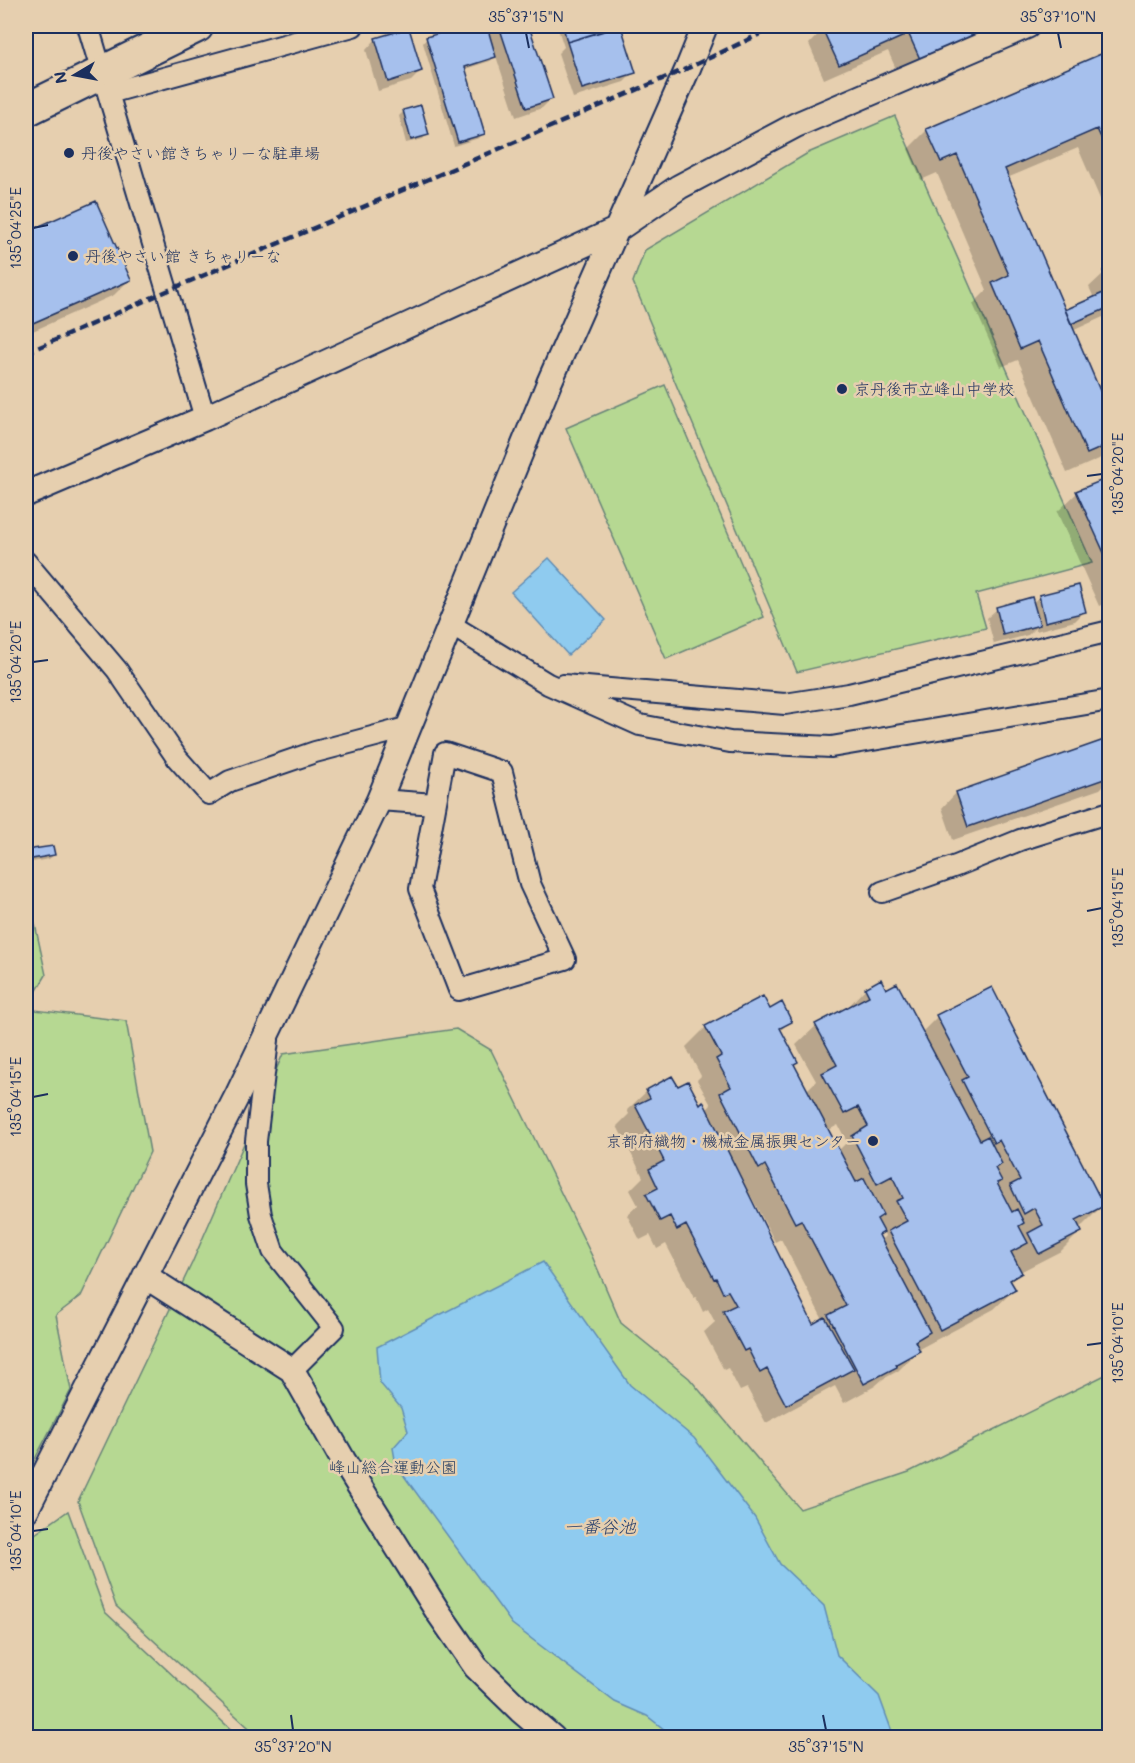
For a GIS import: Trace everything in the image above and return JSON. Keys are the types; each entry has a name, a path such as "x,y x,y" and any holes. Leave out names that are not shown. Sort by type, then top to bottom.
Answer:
{"highway":[{"path":"26,110 106,82 197,26"}],"street":[{"path":"88,26 205,418"},
{"path":"106,82 353,26"},
{"path":"26,1510 269,1030 379,800 549,383 705,26"},
{"path":"26,494 205,418 616,230 679,187 796,125 1027,26"},
{"path":"26,562 117,670 177,758 209,794 230,781 315,752 410,727"},
{"path":"451,625 548,684 640,726 730,742 831,747 1110,700"},
{"path":"548,684 785,704 849,694 1110,631"},
{"path":"445,753 502,772 530,884 565,959 459,990 420,889 435,804 445,753"},
{"path":"379,800 435,804"},
{"path":"882,892 1020,840 1110,812"},
{"path":"269,1030 256,1141 256,1184 261,1215 273,1251 334,1328 292,1370"},
{"path":"145,1276 292,1370 349,1470 438,1612 476,1667 520,1710 553,1737"}],"green space":[{"path":"895,116 1092,563 976,594 986,628 797,672 633,282 645,250 808,153"},
{"path":"665,385 764,617 666,659 566,428"},
{"path":"26,901 30,901 46,975 26,1009"},
{"path":"26,1009 126,1021 150,1152 81,1296 56,1315 71,1390 26,1476"},
{"name":"峰山総合運動公園","path":"456,1029 491,1050 592,1256 621,1323 689,1378 800,1509 909,1472 1109,1373 1109,1737 259,1737 116,1606 78,1501 192,1263 283,1054"},
{"path":"68,1511 105,1612 239,1737 26,1737 26,1553 35,1534"}],"water":[{"path":"549,558 606,620 568,655 511,592"},
{"name":"一番谷池","path":"543,1262 630,1385 694,1438 755,1518 780,1564 824,1606 837,1655 879,1696 894,1737 674,1737 647,1716 615,1702 512,1624 396,1465 393,1448 408,1431 401,1408 380,1383 377,1347"}],"building":[{"path":"464,26 487,26 496,57 465,67 485,134 458,142 426,37"},
{"path":"499,26 529,26 553,99 526,108"},
{"path":"563,26 619,26 567,42"},
{"path":"621,26 636,73 582,89 567,42"},
{"path":"828,26 900,26 904,36 839,65 822,28"},
{"path":"905,26 996,26 920,59"},
{"path":"409,28 422,71 388,82 375,38"},
{"path":"1108,51 1110,55 1110,157 1097,129 1005,169 1110,414 1110,444 1087,454 1038,341 1020,349 992,283 1009,275 957,155 941,162 926,129"},
{"path":"421,105 429,135 411,140 403,110"},
{"name":"丹後やさい館 きちゃりーな","path":"96,201 131,280 26,326 26,232"},
{"path":"1110,269 1110,286 1103,271"},
{"path":"1110,290 1110,307 1071,324 1065,310"},
{"path":"1110,477 1110,566 1076,491"},
{"path":"1079,585 1086,612 1045,622 1039,595"},
{"path":"1032,597 1040,625 1003,635 996,607"},
{"path":"1104,740 1110,756 1110,777 968,827 956,792"},
{"path":"53,846 55,855 26,860 26,850"},
{"path":"881,979 886,989 897,983 980,1140 988,1136 1002,1164 995,1168 1002,1181 997,1183 1012,1212 1017,1209 1024,1223 1019,1226 1028,1243 1011,1252 1022,1273 1010,1280 1016,1290 940,1330 888,1231 907,1221 896,1201 903,1198 892,1176 877,1184 852,1136 868,1126 858,1107 844,1114 822,1073 837,1065 815,1024 869,996 865,988"},
{"path":"992,987 1104,1206 1076,1220 1082,1232 1039,1254 1028,1233 1043,1225 1034,1208 1024,1214 1010,1185 1020,1180 999,1140 994,1143 962,1080 968,1077 936,1015"},
{"path":"763,996 770,1009 782,1002 792,1022 780,1028 798,1062 794,1064 856,1182 864,1178 883,1215 877,1219 884,1232 879,1235 930,1332 915,1341 920,1351 896,1364 897,1367 864,1384 828,1315 846,1306 801,1220 795,1223 765,1165 759,1169 720,1093 731,1087 716,1059 721,1056 705,1026"},
{"path":"672,1076 678,1086 688,1081 700,1104 703,1101 813,1324 825,1317 854,1369 786,1405 767,1369 760,1373 748,1349 744,1351 723,1311 736,1305 728,1291 723,1293 716,1278 714,1279 686,1225 677,1230 670,1216 660,1221 646,1194 658,1188 649,1169 664,1161 635,1105 650,1098 646,1090"}],"railway":[{"path":"26,353 688,68 777,26"}],"place":[{"name":"丹後やさい館きちゃりーな駐車場","path":"69,153"},
{"name":"丹後やさい館 きちゃりーな","path":"73,256"},
{"name":"京丹後市立峰山中学校","path":"842,389"},
{"name":"京都府織物・機械金属振興センター","path":"873,1141"}]}
